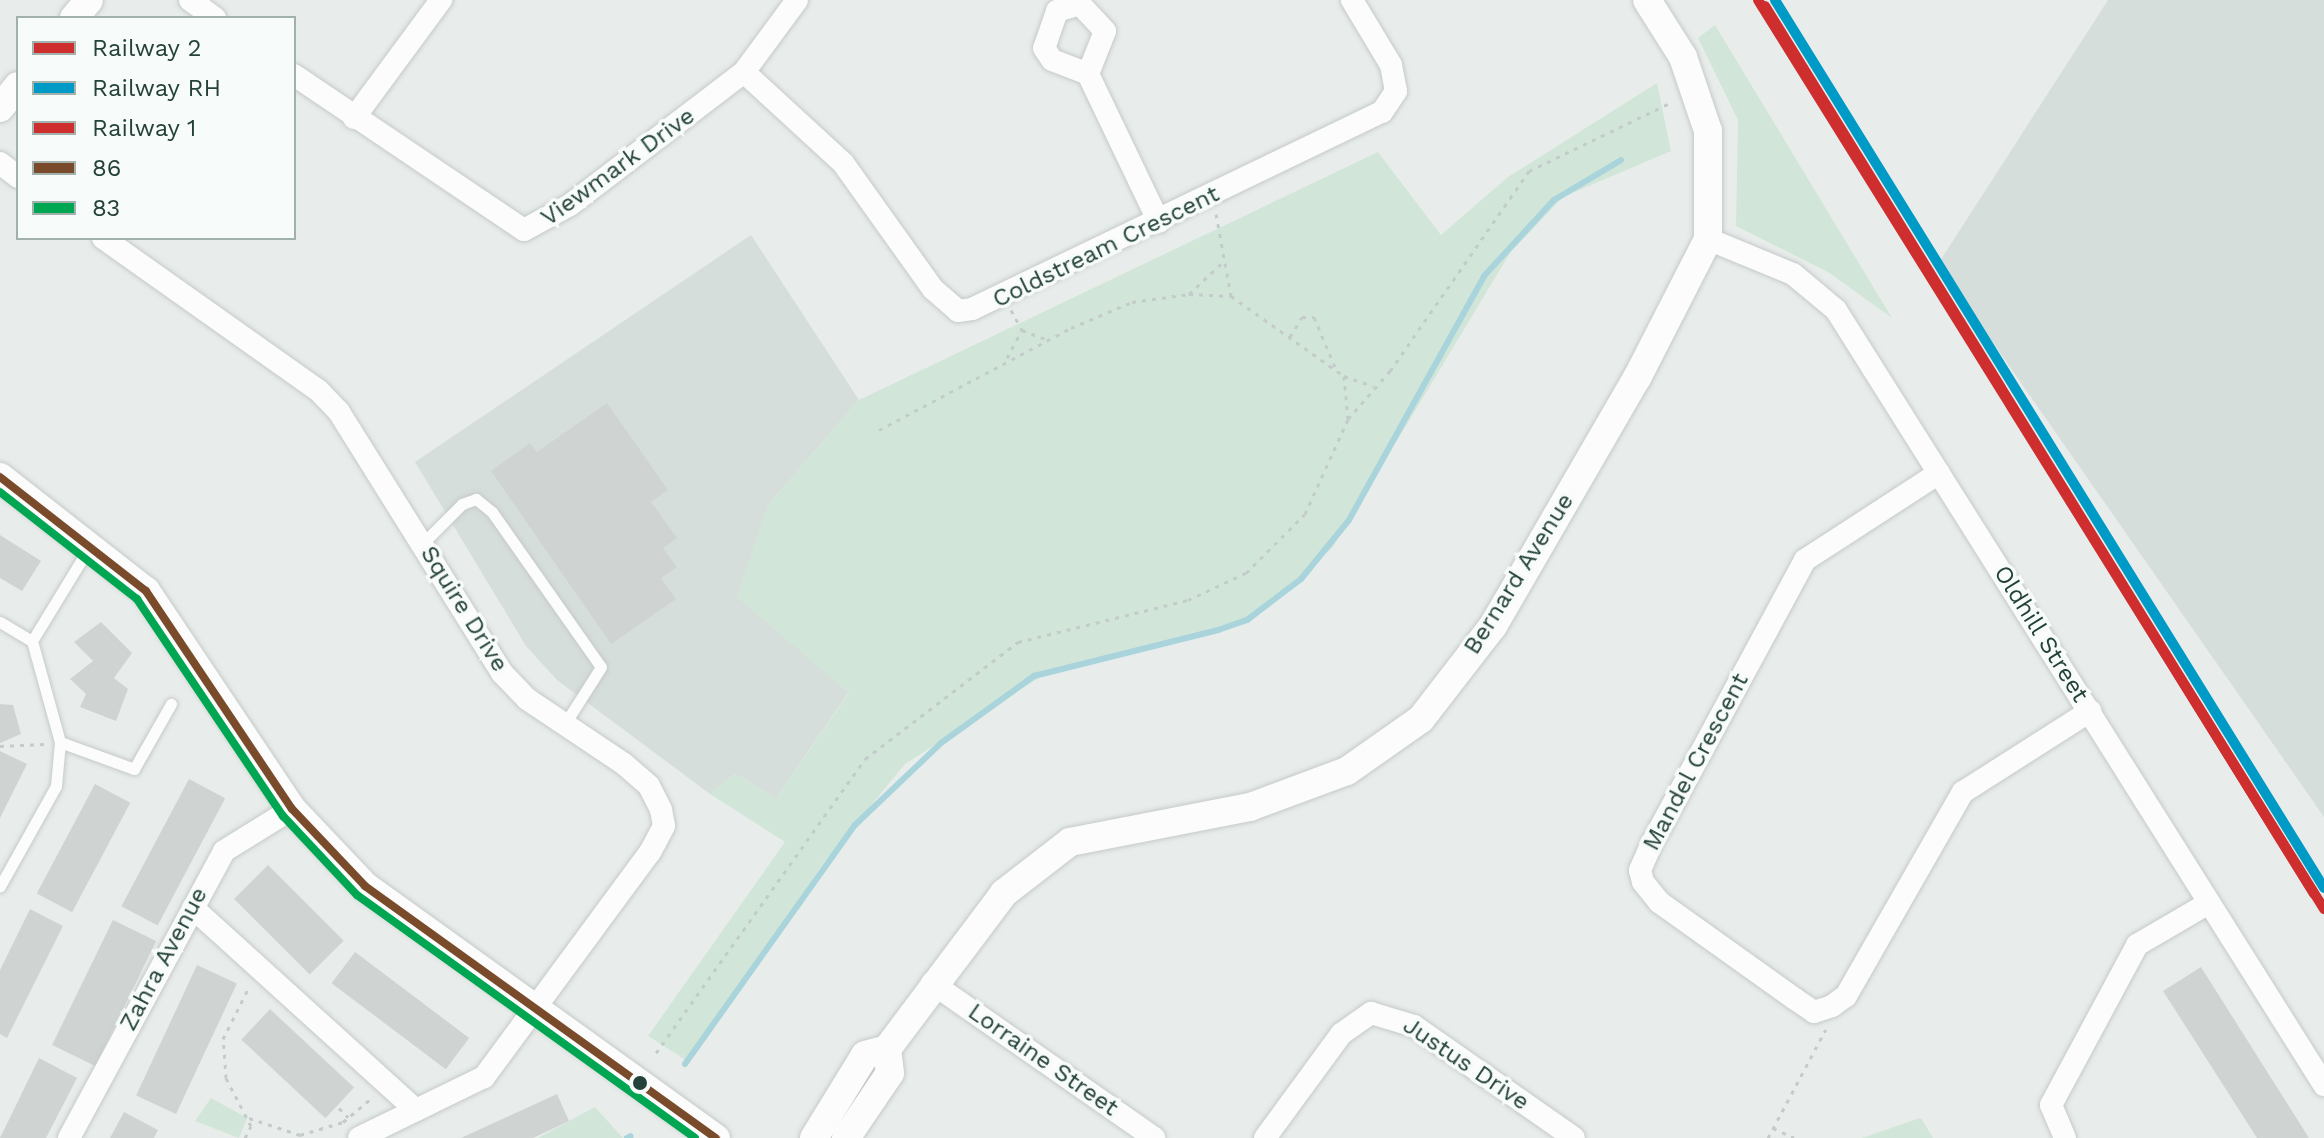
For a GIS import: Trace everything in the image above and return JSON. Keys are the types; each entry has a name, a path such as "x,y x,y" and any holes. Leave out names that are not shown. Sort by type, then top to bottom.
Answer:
{"street":[{"path":"76,16 89,0"},
{"path":"190,0 212,16"},
{"path":"354,118 441,0"},
{"name":"Viewmark Drive","path":"296,76 524,230 570,205 744,72 797,0"},
{"name":"Coldstream Crescent","path":"744,72 843,163 945,301 958,311 1004,298 1366,124 1394,100 1391,65 1352,0"},
{"name":"Bernard Avenue","path":"814,1138 865,1055 887,1049 932,983 1004,893 1070,842 1250,807 1347,771 1421,719 1501,612 1708,239 1708,131 1683,57 1647,0"},
{"path":"1088,74 1159,222"},
{"path":"0,108 16,88"},
{"path":"0,163 16,175"},
{"name":"Oldhill Street","path":"1708,239 1813,286 1836,310 2324,1085"},
{"name":"Squire Drive","path":"106,240 318,390 423,543 502,673 564,726 649,786 664,826 535,1009"},
{"name":"Mandel Crescent","path":"1832,1006 1814,1012 1795,999 1659,902 1640,870 1805,560 1939,473"},
{"path":"0,477 91,544 146,591 292,809 365,886 716,1138"},
{"path":"1832,1006 1846,996 1963,792 2090,711"},
{"name":"Zahra Avenue","path":"69,1138 224,851 292,809"},
{"path":"2065,1138 2051,1105 2137,945 2209,903"},
{"path":"193,908 416,1110"},
{"name":"Lorraine Street","path":"932,983 1154,1138"},
{"path":"359,1138 484,1077 535,1009"},
{"name":"Justus Drive","path":"1265,1138 1341,1034 1371,1013 1414,1026 1574,1138"},
{"name":"Bernard Avenue","path":"846,1138 890,1073 887,1049"}],"lane":[{"path":"423,543 462,504 476,499 492,512 601,667 564,726"},
{"path":"32,641 91,544"},
{"path":"0,622 32,641 60,742 56,786 0,886"},
{"path":"60,742 134,769 171,704"}],"path":[{"path":"656,1053 865,759 1018,642 1188,600 1246,573 1305,514 1348,419 1373,386 1390,371 1529,171 1692,91"},
{"path":"1212,196 1231,296"},
{"path":"1189,294 1225,260"},
{"path":"879,430 1046,339 1132,302 1189,294 1231,296 1344,376 1373,386"},
{"path":"1004,298 1022,330 1046,339"},
{"path":"1290,337 1302,317 1314,317 1336,370"},
{"path":"1006,360 1022,330"},
{"path":"1344,376 1348,419"},
{"path":"0,746 60,742"},
{"path":"245,1138 249,1118 226,1078 223,1039 246,988 267,972"},
{"path":"1768,1138 1820,1051 1832,1006"},
{"path":"249,1118 300,1135 349,1117 386,1083"},
{"path":"339,1108 349,1117"},
{"path":"1773,1128 1794,1138"}],"shaded area":[{"path":"2108,0 2324,0 2324,817 1938,264"},
{"path":"751,235 859,400 768,505 849,692 776,798 735,774 710,794 557,680 526,646 415,462"}],"green space":[{"path":"1715,25 1892,318 1828,272 1736,226 1738,120 1698,38"},
{"path":"1657,83 1671,151 1563,197 1510,253 1333,547 1250,622 1051,670 905,764 822,865 689,1062 648,1036 785,842 710,794 735,774 776,798 849,693 737,597 768,505 859,400 1378,152 1441,235 1508,177"},
{"path":"211,1098 247,1118 239,1138 195,1121"},
{"path":"595,1107 623,1138 538,1138"},
{"path":"1920,1118 1933,1138 1862,1138"}],"building":[{"path":"607,403 668,490 651,502 677,538 663,548 677,567 661,578 676,599 611,644 491,471 530,443 537,452"},
{"path":"0,535 41,561 22,591 0,578"},
{"path":"101,622 132,653 114,678 128,689 116,721 80,707 86,694 70,679 93,661 74,642"},
{"path":"0,704 13,705 21,734 0,743"},
{"path":"0,751 27,764 0,818"},
{"path":"189,779 225,798 158,925 121,906"},
{"path":"95,784 130,803 72,912 37,893"},
{"path":"268,865 344,941 310,975 234,899"},
{"path":"30,909 63,926 7,1038 0,1034 0,970"},
{"path":"113,920 156,941 95,1066 52,1045"},
{"path":"355,952 469,1038 446,1069 332,983"},
{"path":"197,965 237,984 176,1114 136,1096"},
{"path":"2201,967 2309,1138 2257,1138 2163,991"},
{"path":"270,1009 354,1087 325,1118 241,1040"},
{"path":"39,1058 77,1078 46,1138 0,1138"},
{"path":"557,1094 569,1121 533,1138 461,1138"},
{"path":"124,1112 158,1130 154,1138 110,1138"}],"waterway":[{"path":"685,1064 855,825 941,743 1034,676 1247,620 1301,579 1349,520 1484,276 1554,200 1621,160"},
{"path":"627,1138 631,1136"}],"rail line":[{"name":"2","path":"1758,0 2324,909"},
{"name":"RH","path":"1775,0 2324,888"},
{"name":"1","path":"1765,6 2314,894"}],"transit line":[{"name":"86","path":"0,477 146,591 292,809 365,886 716,1138"},
{"name":"83","path":"0,492 137,599 283,816 357,895 695,1138"}]}
